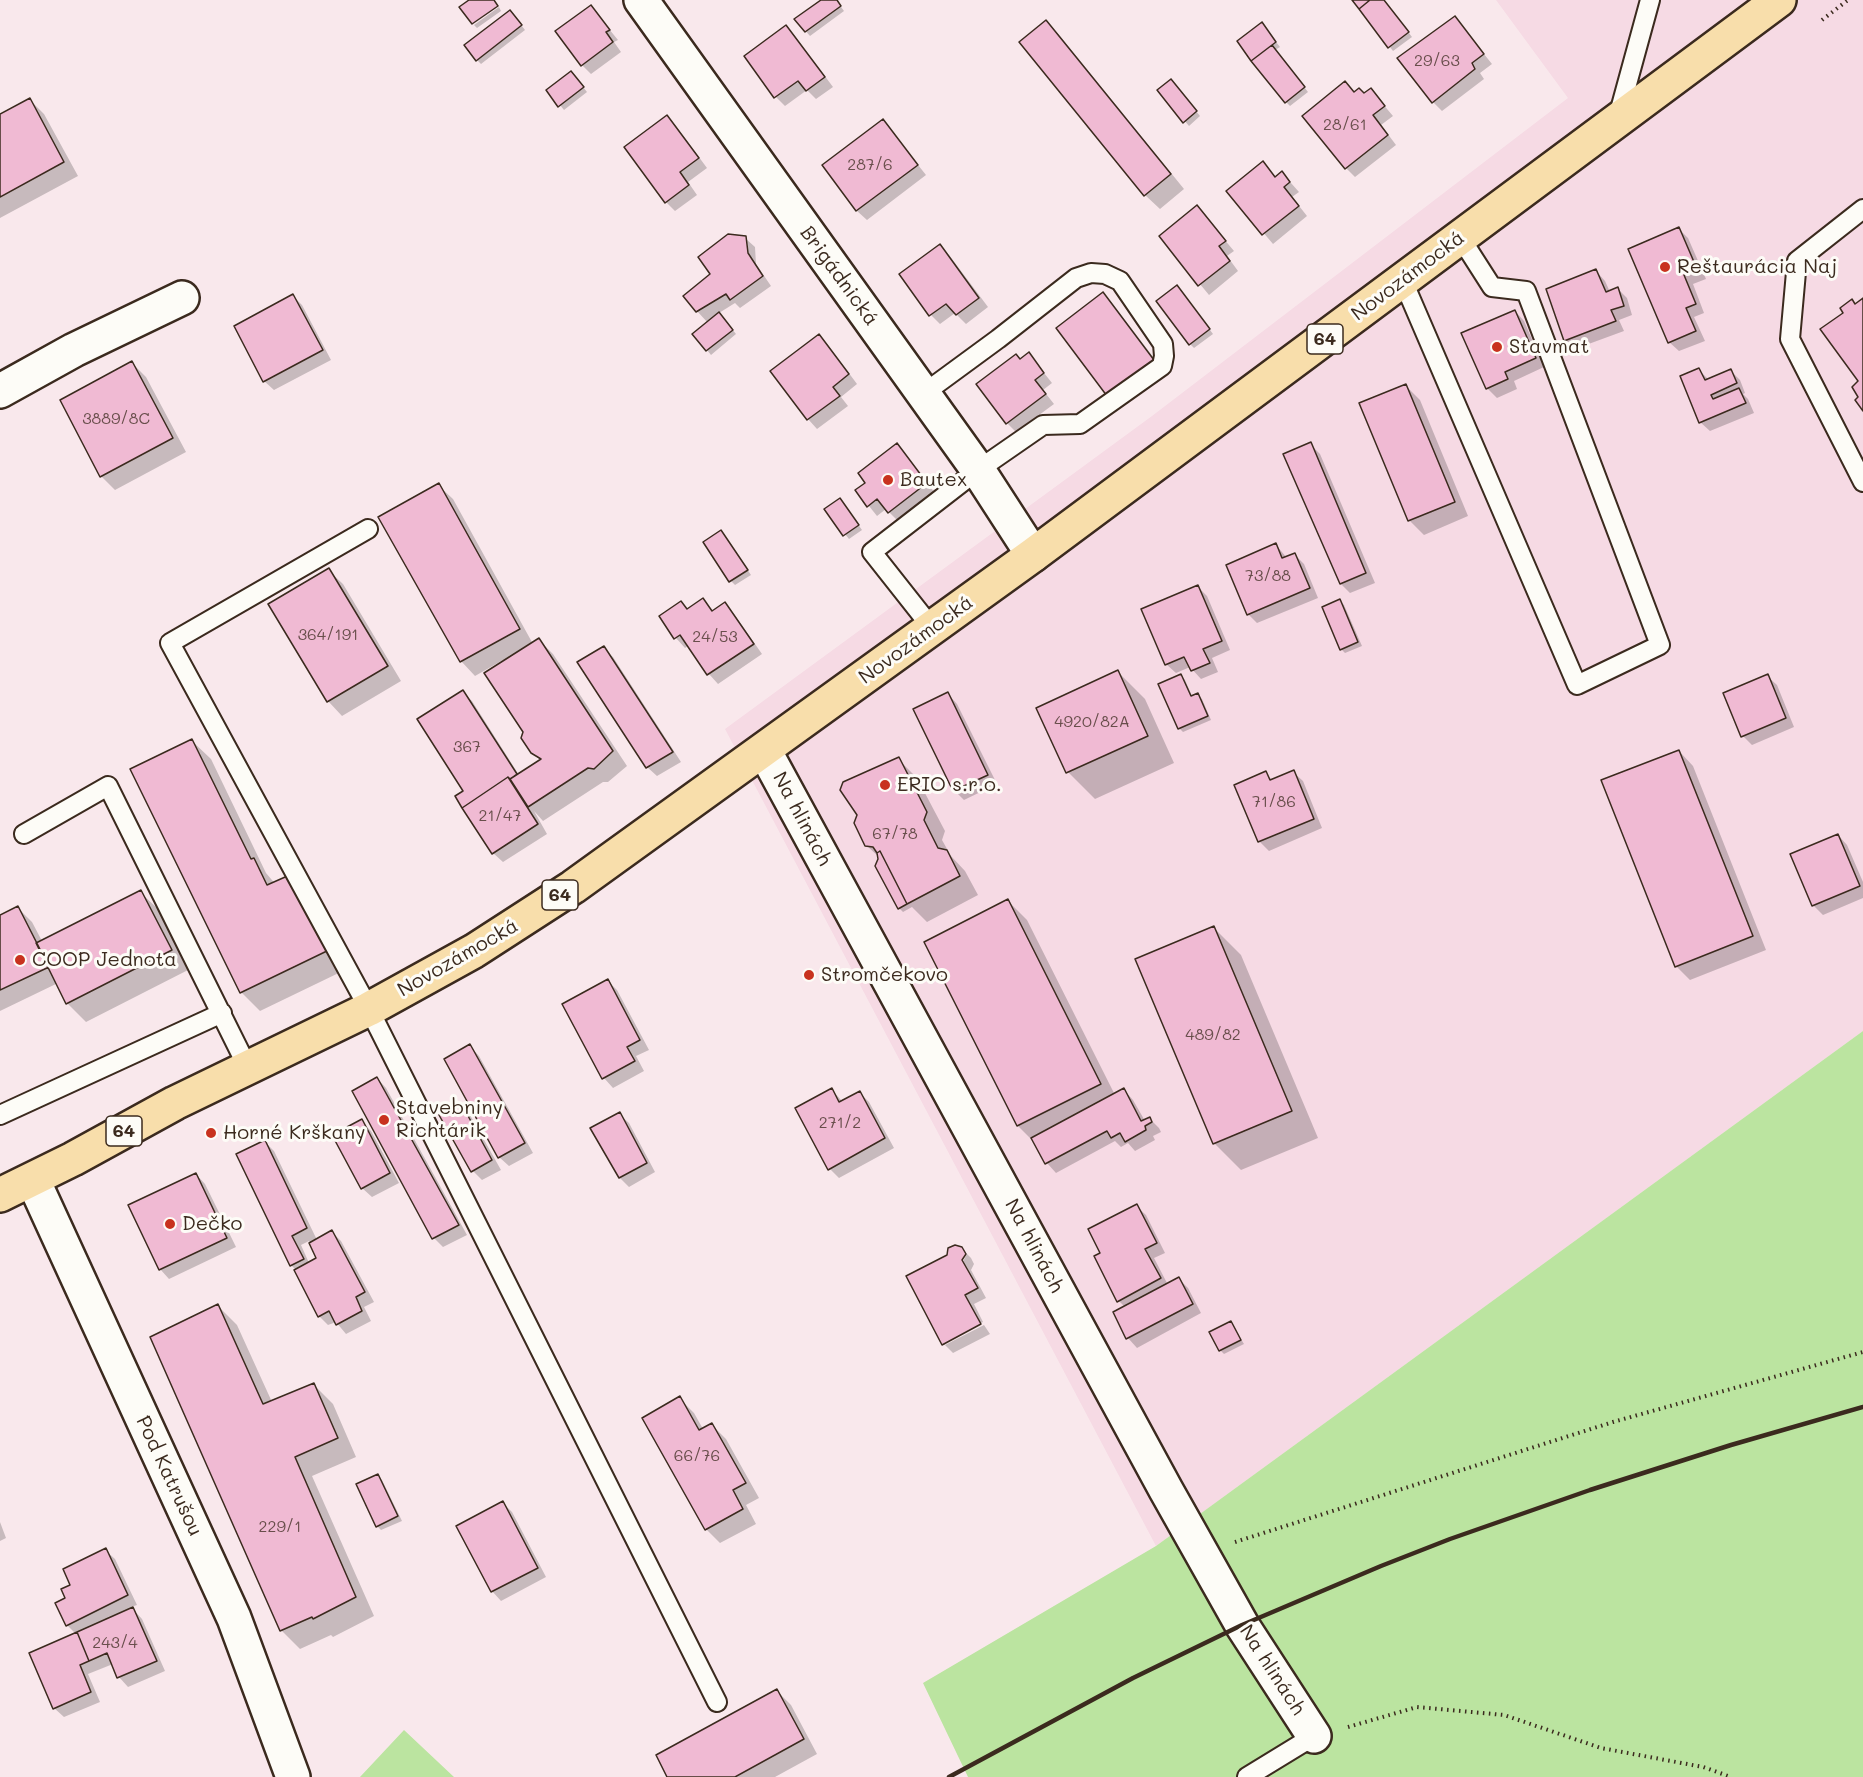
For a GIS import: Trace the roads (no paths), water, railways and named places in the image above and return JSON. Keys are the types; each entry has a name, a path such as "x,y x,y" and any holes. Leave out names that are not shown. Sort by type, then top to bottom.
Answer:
{"main road":[{"name":"Novozámocká","path":"0,1196 175,1103 369,1009 474,951 573,887 1033,555 1779,0"}],"street":[{"name":"Brigádnická","path":"640,0 978,470 1033,555"},
{"path":"0,391 74,350 182,298"},
{"name":"Na hlinách","path":"764,750 1200,1552 1242,1625 1314,1736"},
{"name":"Pod Katrušou","path":"33,1180 234,1618 293,1777"}],"lane":[{"path":"1616,123 1650,0"},
{"path":"1863,209 1797,261 1790,339 1863,482"},
{"path":"1403,281 1577,685 1660,645 1526,291 1492,286 1460,237"},
{"path":"923,393 998,339 1076,278 1091,273 1105,274 1120,281 1163,344 1162,366 1080,424 1043,425 978,470 872,552 932,628"},
{"path":"368,530 170,643 369,1009 717,1702"},
{"path":"24,834 108,786 248,1068"},
{"path":"0,1115 222,1013"},
{"path":"1247,1777 1314,1736"}],"railway":[{"path":"949,1777 1133,1678 1242,1625 1381,1566 1590,1490 1731,1445 1863,1407"}],"place":[{"name":"Reštaurácia Naj","path":"1665,267"},
{"name":"Stavmat","path":"1497,347"},
{"name":"Bautex","path":"888,480"},
{"name":"ERIO s.r.o.","path":"885,785"},
{"name":"COOP Jednota","path":"20,960"},
{"name":"Stromčekovo","path":"809,975"},
{"name":"Stavebniny Richtárik","path":"384,1120"},
{"name":"Horné Krškany","path":"211,1133"},
{"name":"Dečko","path":"170,1224"}]}
